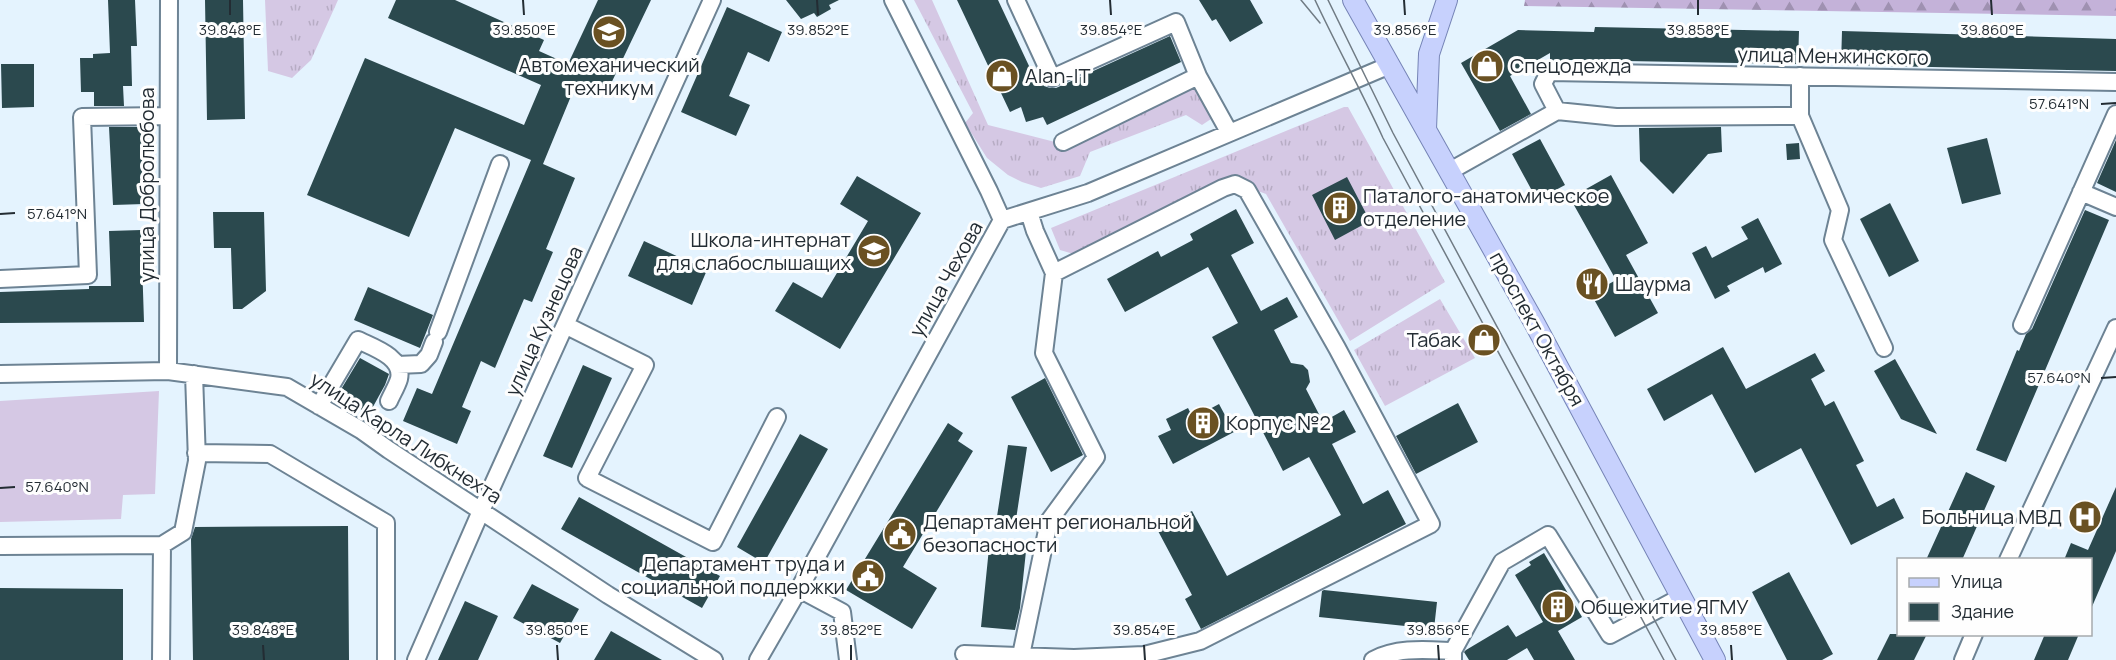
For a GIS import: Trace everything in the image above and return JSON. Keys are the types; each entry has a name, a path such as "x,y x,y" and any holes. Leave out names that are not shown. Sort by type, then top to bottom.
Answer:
{"main road":[{"name":"проспект Октября","path":"1353,0 1540,334 1715,660"},
{"path":"1426,129 1429,54 1447,0"}],"street":[{"name":"улица Добролюбова","path":"168,371 169,0"},
{"name":"улица Кузнецова","path":"416,660 712,0"},
{"path":"894,0 1002,220"},
{"path":"1016,0 1052,78 1176,22 1198,76 1228,132"},
{"name":"улица Чехова","path":"758,660 1002,220 1088,192 1390,65"},
{"name":"улица Менжинского","path":"1557,111 1543,84 1549,72 2116,82"},
{"path":"1063,142 1198,76"},
{"path":"1800,76 1800,116 1839,210 1833,240 1884,348"},
{"path":"1450,171 1557,111 1616,117 1800,116"},
{"path":"2022,325 2116,114"},
{"path":"0,279 87,275 82,117 168,116"},
{"path":"397,365 421,363 429,355 500,164"},
{"path":"964,654 1021,658 1144,655 1200,641 1431,524 1337,348 1247,190 1235,184 1223,188 1054,273"},
{"path":"2081,192 2116,207"},
{"path":"1021,658 1049,521 1096,457 1044,353 1054,273 1029,212"},
{"path":"565,325 645,365 587,478 713,542 777,417"},
{"path":"2009,558 2115,332"},
{"path":"319,405 358,340 385,353 397,365 400,376 389,401"},
{"name":"улица Карла Либкнехта","path":"0,374 168,371 286,387 361,430 608,595 714,660"},
{"path":"0,546 162,545 183,532 197,461 194,374"},
{"path":"196,453 270,454 386,523 386,660"},
{"path":"1373,660 1386,653 1404,651 1453,656 1502,562 1548,535 1610,635 1681,597"},
{"path":"161,660 162,545"},
{"path":"799,589 842,612 848,660"},
{"path":"1963,660 1973,636"}],"green space":[{"path":"265,0 338,0 311,60 292,78 268,71"},
{"path":"914,0 932,0 988,125 1055,142 1191,74 1214,117 1202,125 1186,115 1090,152 1080,176 1041,188 1022,182 1008,175 987,158 965,123 973,113"},
{"path":"1525,0 2116,0 2116,16 1524,6"},
{"path":"1348,107 1445,282 1350,341 1266,194 1231,181 1077,255 1060,250 1051,228"},
{"path":"1440,299 1475,358 1385,406 1354,350"},
{"path":"159,391 155,494 123,495 121,519 0,522 0,401"}],"building":[{"path":"108,0 135,0 137,46 131,46 132,86 123,86 124,106 94,106 94,92 81,92 80,58 93,58 93,54 110,53"},
{"path":"205,0 243,0 245,119 207,120"},
{"path":"396,0 455,0 544,40 539,51 568,64 598,0 651,0 606,94 576,84 543,164 575,178 546,249 553,252 532,302 524,299 495,368 481,361 462,407 471,411 457,444 403,421 417,388 432,394 531,160 455,128 409,237 307,195 365,58 524,125 541,85 388,18"},
{"path":"786,0 839,0 829,5 831,9 817,17 814,13 801,19"},
{"path":"957,0 998,0 1037,83 1042,81 1044,86 1050,88 1056,88 1170,36 1181,62 1047,125 1043,117 1026,122 1021,107 1010,112"},
{"path":"1199,0 1250,0 1263,23 1230,42 1216,19 1212,21"},
{"path":"727,7 782,32 769,62 748,52 729,96 750,105 736,136 681,112"},
{"path":"1595,27 1799,31 1798,64 1570,60 1570,62 1550,62 1550,53 1510,76 1531,114 1500,131 1461,63 1518,30 1594,32"},
{"path":"1842,31 2116,39 2116,71 1841,65"},
{"path":"1,64 34,64 34,107 2,108"},
{"path":"109,127 141,127 144,204 113,205"},
{"path":"1721,127 1722,152 1708,154 1673,194 1640,161 1639,128"},
{"path":"1987,138 2001,194 1962,204 1947,148"},
{"path":"1540,139 1565,185 1537,200 1512,154"},
{"path":"2116,140 2116,192 2097,183"},
{"path":"1799,143 1800,159 1787,160 1786,144"},
{"path":"1611,175 1648,243 1626,255 1658,313 1615,337 1591,294 1616,280 1570,198"},
{"name":"Школа-интернат для слабослышащих","path":"857,176 921,213 840,349 775,311 793,282 822,298 868,221 840,204"},
{"name":"Паталого-анатомическое отделение","path":"1347,177 1370,221 1335,240 1312,195"},
{"path":"1890,203 1919,261 1889,277 1860,219"},
{"name":"Корпус №2","path":"1236,209 1254,243 1231,255 1261,311 1287,297 1298,317 1274,330 1291,363 1303,365 1308,370 1310,382 1306,389 1323,422 1344,410 1356,432 1332,444 1363,504 1388,490 1406,524 1201,629 1185,599 1192,595 1157,529 1192,511 1227,576 1341,515 1309,457 1283,471 1212,337 1238,323 1208,267 1125,312 1107,279 1158,251 1161,257 1193,240 1190,234"},
{"path":"2085,210 2109,220 2006,462 1976,450 2017,350 2019,351 2026,334 2032,329"},
{"path":"213,212 264,212 266,291 242,309 233,309 231,248 214,248"},
{"path":"1758,218 1782,264 1765,273 1763,267 1727,286 1730,291 1715,299 1692,253 1706,246 1712,258 1748,239 1741,227"},
{"path":"141,230 144,322 0,323 0,292 89,289 89,286 111,286 109,231"},
{"path":"644,241 707,270 692,305 628,276"},
{"path":"368,287 433,315 420,348 354,320"},
{"path":"1723,347 1746,389 1815,353 1825,371 1811,379 1825,406 1834,401 1864,461 1856,465 1877,507 1894,498 1904,518 1851,545 1801,448 1755,473 1712,394 1664,421 1647,389"},
{"path":"360,358 389,374 369,414 337,396"},
{"path":"1895,359 1937,434 1901,419 1874,371"},
{"path":"583,365 612,378 572,468 543,456"},
{"path":"1045,378 1083,455 1051,472 1011,397"},
{"path":"1458,403 1478,442 1416,474 1396,436"},
{"path":"1219,404 1234,432 1173,464 1158,436 1171,430 1166,419 1188,408 1193,418"},
{"path":"948,423 963,433 958,441 973,451 903,567 937,588 912,629 846,590"},
{"path":"800,434 828,449 764,563 737,547"},
{"path":"1008,445 1027,447 1015,526 996,523"},
{"path":"1966,472 1995,486 1963,558 1927,558"},
{"path":"2116,487 2116,551 2092,607 2092,558 2065,558 2071,543 2088,550"},
{"path":"579,497 720,576 702,608 561,529"},
{"path":"348,526 349,660 193,660 191,539 195,527"},
{"path":"989,548 1026,551 1020,608 1015,630 981,627"},
{"name":"Общежитие ЯГМУ","path":"1544,553 1582,617 1558,631 1575,660 1534,660 1527,648 1507,660 1469,660 1464,652 1466,650 1508,625 1516,637 1543,622 1515,575 1531,565 1529,562"},
{"path":"1789,572 1833,654 1822,660 1787,660 1752,592"},
{"path":"532,584 579,609 560,643 513,618"},
{"path":"0,588 123,589 123,660 0,660"},
{"path":"1324,590 1437,602 1434,629 1319,617"},
{"path":"465,601 498,616 478,660 438,660"},
{"path":"611,631 662,660 594,660"},
{"path":"1890,634 1926,636 1914,660 1877,660"},
{"path":"2044,636 2078,636 2068,660 2034,660"}],"tram line":[{"path":"1301,0 1320,23"},
{"path":"1315,0 1383,138 1664,660"},
{"path":"1328,0 1393,133 1676,660"}],"place":[{"name":"Автомеханический техникум","path":"609,32"},
{"name":"Спецодежда","path":"1487,66"},
{"name":"Alan-IT","path":"1002,76"},
{"name":"Паталого-анатомическое отделение","path":"1340,208"},
{"name":"Школа-интернат для слабослышащих","path":"874,251"},
{"name":"Шаурма","path":"1592,284"},
{"name":"Табак","path":"1484,340"},
{"name":"Корпус №2","path":"1203,423"},
{"name":"Больница МВД","path":"2085,517"},
{"name":"Департамент региональной безопасности","path":"900,534"},
{"name":"Департамент труда и социальной поддержки","path":"868,576"},
{"name":"Общежитие ЯГМУ","path":"1558,607"}]}
